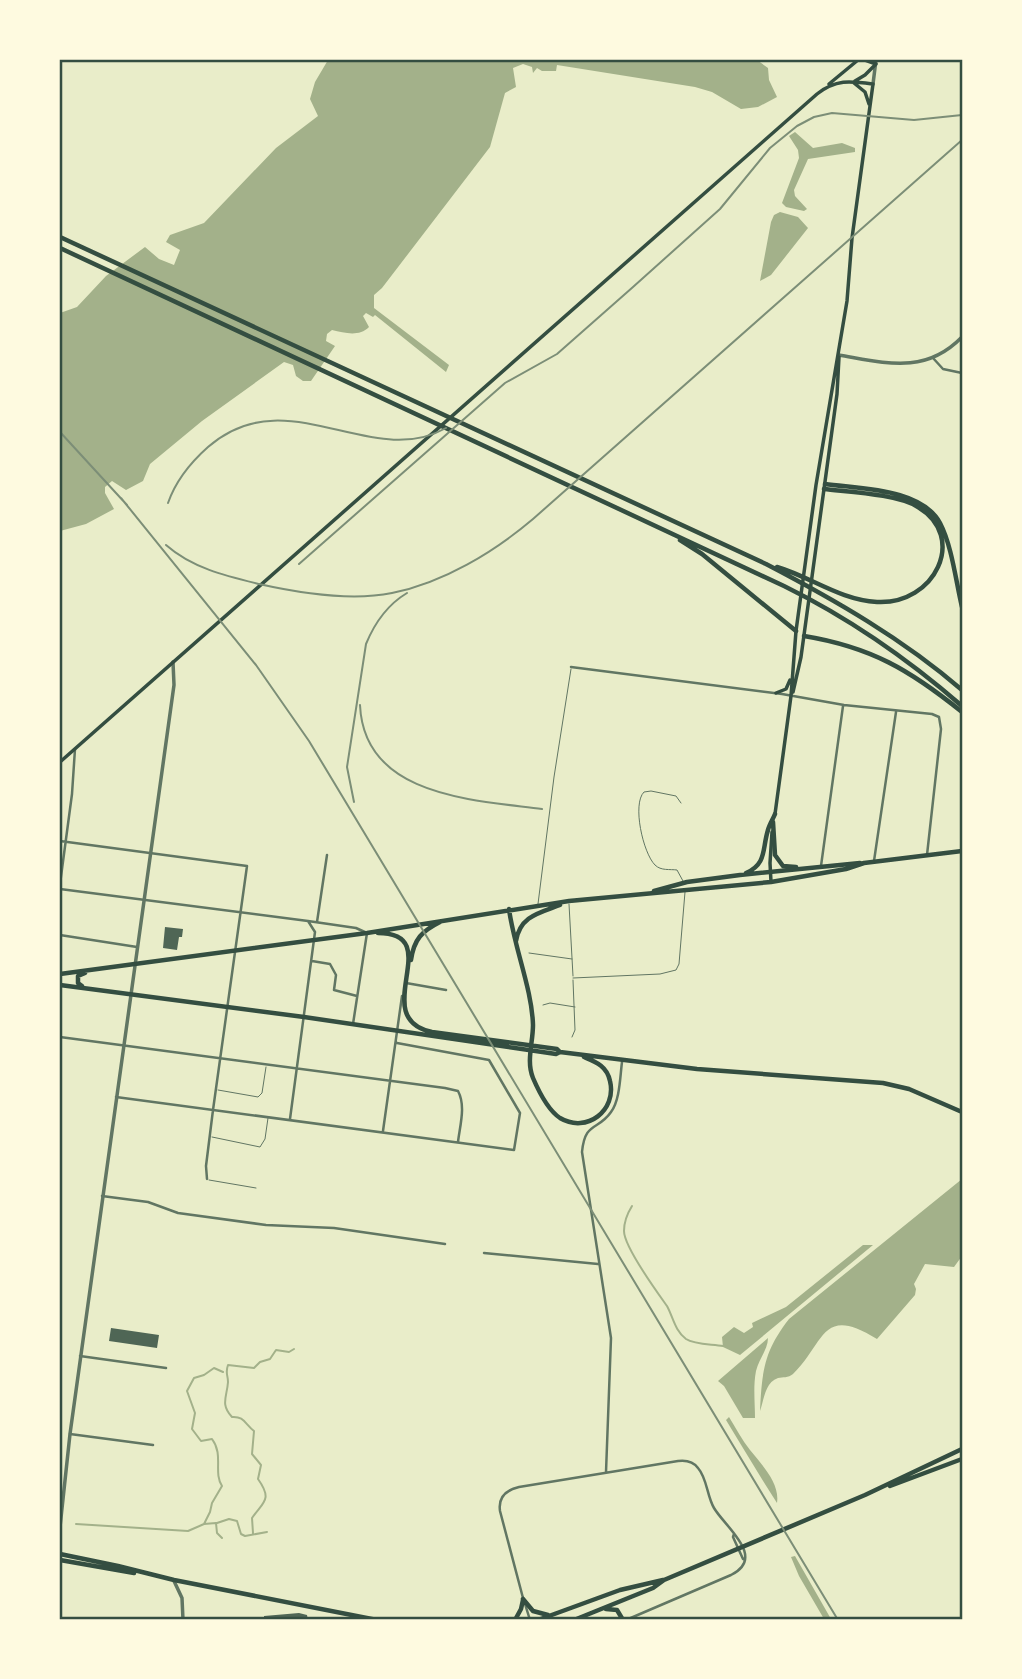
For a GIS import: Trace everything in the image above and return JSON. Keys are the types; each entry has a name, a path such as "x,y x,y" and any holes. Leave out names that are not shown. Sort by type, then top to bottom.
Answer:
{"main road":[{"path":"60,762 858,60"},
{"path":"853,82 865,75 876,62 865,60"},
{"path":"771,882 773,822 791,696 804,636 825,486 873,84 838,82 825,88"},
{"path":"853,82 865,92 870,107"},
{"path":"60,237 601,489 766,564 826,588 865,601 886,602 906,598 918,592 933,578 942,547 939,533 933,520 916,505 898,499 825,486"},
{"path":"60,248 784,586 826,608 893,651 962,709"},
{"path":"776,693 784,691 789,684 816,485 834,369 839,355"},
{"path":"816,485 905,496 929,509 944,535 962,607"},
{"path":"658,527 695,549 804,636 860,649 885,659 962,709"},
{"path":"786,572 902,643 962,690"},
{"path":"791,696 793,654"},
{"path":"740,875 757,867 762,860 768,830 775,814"},
{"path":"773,822 775,855 779,862 788,867 864,863"},
{"path":"60,974 367,933 538,905 771,882 846,869 874,861 962,851"},
{"path":"651,892 683,883 820,866"},
{"path":"516,949 518,932 526,920 569,901"},
{"path":"509,909 531,1008 532,1075 552,1112 577,1123 590,1121 601,1115 609,1103 611,1090 609,1076 603,1067 580,1055"},
{"path":"432,1034 411,1020 402,995 416,940 425,930 444,920"},
{"path":"367,933 393,933 405,941 409,954 406,980"},
{"path":"86,987 79,985 78,976 92,970"},
{"path":"60,985 580,1055 691,1068 883,1083 909,1089 962,1112"},
{"path":"538,1619 621,1590 664,1580 866,1495 962,1449"},
{"path":"879,1489 962,1459"},
{"path":"60,1554 174,1580 377,1619"},
{"path":"60,1560 107,1570 149,1574"},
{"path":"573,1619 653,1588 664,1580"},
{"path":"523,1599 533,1611 549,1615"},
{"path":"515,1619 522,1609 523,1599"},
{"path":"601,1609 617,1610 625,1619"}],"street":[{"path":"873,84 876,62"},
{"path":"839,355 901,364 918,363 950,349 962,337"},
{"path":"933,358 943,369 962,373"},
{"path":"60,1527 80,1356 174,685 173,662"},
{"path":"572,667 939,717 941,729 926,855"},
{"path":"820,866 844,705"},
{"path":"874,861 897,711"},
{"path":"75,748 74,778 60,886 144,900 317,922 356,928 367,933 353,1024"},
{"path":"60,841 247,866 213,1110 206,1166 207,1179"},
{"path":"317,922 327,855"},
{"path":"290,1119 315,930 308,921"},
{"path":"60,935 137,947"},
{"path":"312,961 330,964 336,975 334,990 358,996"},
{"path":"406,980 446,990"},
{"path":"383,1132 399,1032 402,995"},
{"path":"60,1037 458,1091 462,1107 458,1142"},
{"path":"116,1097 514,1150 520,1113 489,1060 397,1043"},
{"path":"606,1472 611,1349 582,1152 583,1141 589,1130 611,1113 615,1104 622,1060"},
{"path":"102,1196 148,1202 178,1213 266,1225 334,1228 446,1244"},
{"path":"484,1253 598,1264"},
{"path":"80,1356 166,1368"},
{"path":"70,1434 153,1445"},
{"path":"530,1619 500,1511 502,1496 515,1488 606,1472 678,1461 693,1463 700,1470 716,1511 735,1533 745,1552 743,1564 736,1572 625,1619"},
{"path":"60,1501 62,1494"},
{"path":"174,1580 182,1598 183,1619"}],"lane":[{"path":"538,905 554,777 572,667"},
{"path":"573,978 667,973 676,970 682,943 685,890 677,870 660,868 654,864 639,823 639,800 644,792 651,790 676,796 681,803"},
{"path":"569,901 575,1007 575,1030 572,1037"},
{"path":"529,953 572,959"},
{"path":"543,1005 550,1003 575,1007"},
{"path":"216,1090 258,1097 262,1094 266,1065"},
{"path":"210,1137 260,1147 265,1139 268,1118"},
{"path":"207,1179 256,1188"}],"shaded area":[{"path":"328,60 757,60 768,68 769,80 777,97 758,107 741,109 712,92 695,87 557,65 556,71 542,71 537,68 533,73 532,67 523,64 513,68 516,87 505,93 490,147 374,295 374,308 449,365 446,372 375,315 373,317 366,313 363,316 369,327 365,330 352,333 332,330 327,334 326,341 335,346 311,381 303,381 296,376 293,365 284,362 202,421 150,464 143,481 126,490 112,481 105,487 105,493 114,509 86,524 60,531 60,313 77,307 106,276 145,247 159,259 174,265 180,250 166,242 170,235 204,223 276,148 318,116 310,99 315,82"},
{"path":"795,132 813,148 842,143 855,148 855,152 808,159 794,190 795,196 807,209 804,211 786,207 782,203 799,158 798,150 789,136"},
{"path":"780,212 798,217 808,228 771,275 760,281 771,222 774,215"},
{"path":"962,1179 962,1256 954,1267 925,1264 914,1284 915,1295 877,1339 845,1325 826,1332 793,1374 770,1383 760,1411 769,1352 789,1319"},
{"path":"863,1245 873,1245 740,1355 723,1347 722,1337 734,1327 744,1333 753,1327 752,1323 786,1307"},
{"path":"768,1338 756,1371 755,1418 743,1418 724,1386 718,1381"},
{"path":"729,1417 773,1481 777,1503 726,1420"},
{"path":"795,1556 831,1619 824,1619 799,1576 791,1557"}],"building":[{"path":"165,927 183,929 177,950 163,948"},
{"path":"111,1328 159,1335 157,1348 109,1341"},
{"path":"299,1613 307,1615 308,1620 264,1620 264,1616"}],"waterway":[{"path":"632,1206 627,1215 625,1238 667,1306 679,1332 694,1342 723,1346"},
{"path":"253,1533 252,1518 266,1496 258,1479 261,1465 252,1454 254,1431 242,1419 232,1417 226,1408 227,1368 228,1365 254,1368 260,1362 270,1359 276,1350 289,1352 294,1349"},
{"path":"204,1524 222,1486 218,1475 216,1445 212,1439 201,1441 192,1429 195,1413 187,1391 194,1378 214,1368 223,1372"},
{"path":"217,1523 229,1519 237,1521 241,1534 245,1536 267,1532"},
{"path":"76,1524 188,1531 204,1524 216,1523 217,1533 222,1538"}],"railway":[{"path":"299,564 505,383 557,354 720,209 770,148 797,126 814,117 832,113 914,120 962,115"},
{"path":"166,545 187,560 234,578 326,595 392,593 430,582 467,565 533,519 962,140"},
{"path":"168,503 179,479 195,459 208,447 238,428 268,421 298,422 388,439 417,438 446,428"},
{"path":"60,432 127,505"},
{"path":"121,498 256,665 309,741 838,1620"},
{"path":"354,802 347,767 366,644 382,615 407,593"},
{"path":"360,705 366,736 381,759 401,776 427,788 456,796 542,809"}]}
